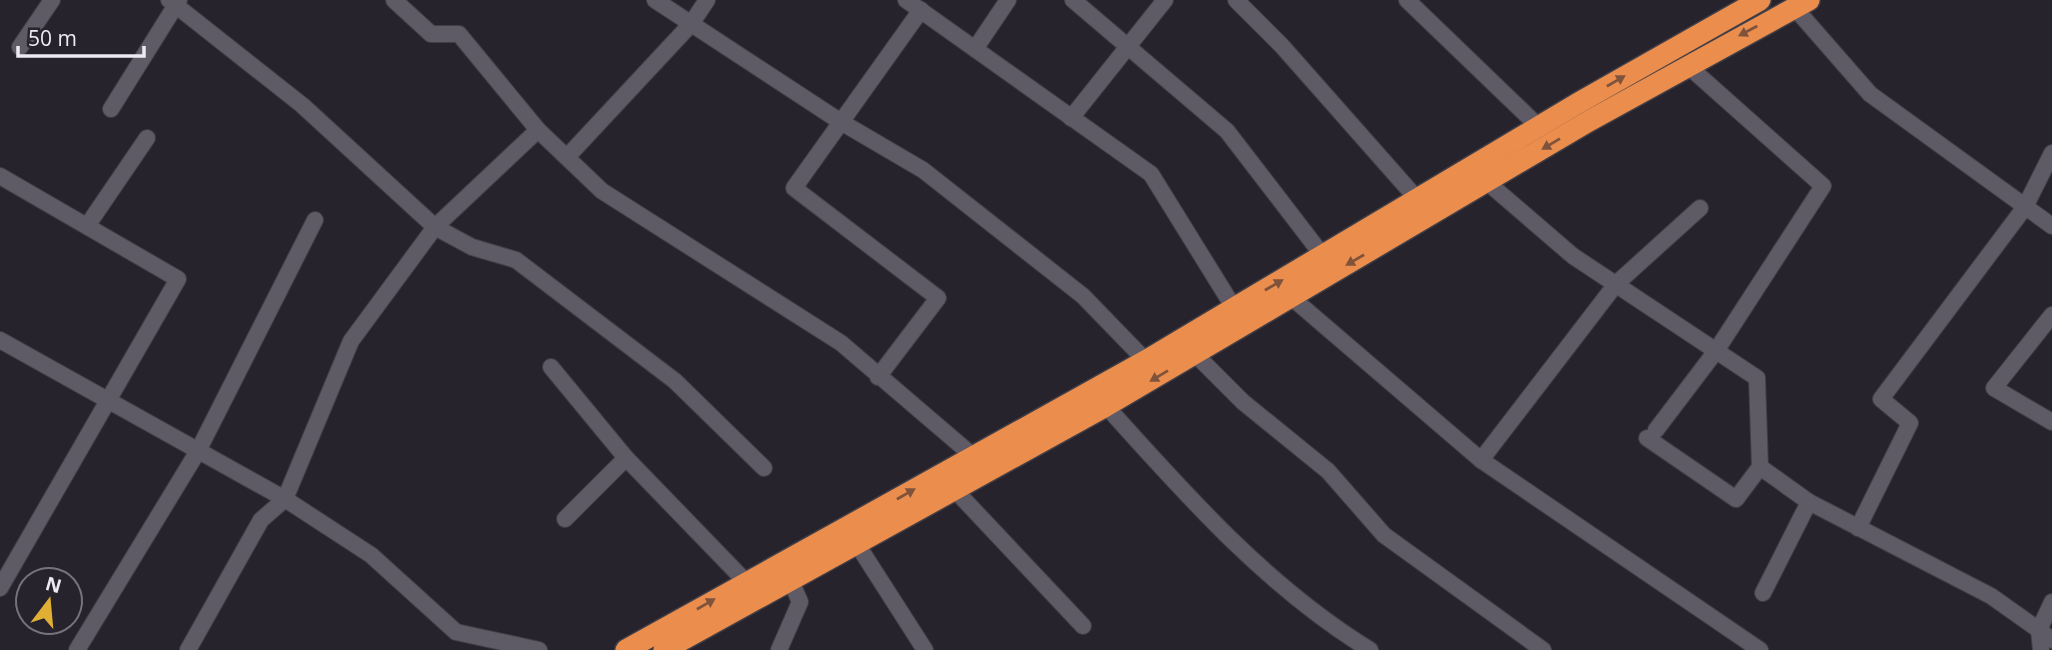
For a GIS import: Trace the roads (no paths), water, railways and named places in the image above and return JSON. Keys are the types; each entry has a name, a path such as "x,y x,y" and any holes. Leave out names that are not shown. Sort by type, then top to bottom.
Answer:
{"highway":[{"path":"1481,174 1539,127 1760,0"},
{"path":"626,650 667,644 790,581 853,535 973,456 1146,360 1239,317 1291,297 1423,208 1481,174 1687,65 1797,2"},
{"path":"667,644 746,582 954,489 1106,407 1195,354 1239,317 1323,256 1423,208"}],"street":[{"path":"20,47 52,0"},
{"path":"394,0 432,34 459,34 538,130 602,191 841,343 973,456"},
{"path":"655,0 841,122 923,170 1083,296 1146,360"},
{"path":"567,157 691,24 707,0"},
{"path":"906,0 1151,174 1239,317"},
{"path":"975,48 1009,0"},
{"path":"1073,0 1227,131 1323,256"},
{"path":"1071,118 1165,0"},
{"path":"1236,0 1282,46 1423,208"},
{"path":"1407,0 1539,127"},
{"path":"111,109 175,2 302,105 435,227 472,247 516,260 675,382 764,468"},
{"path":"1797,2 1870,94 2052,226"},
{"path":"878,377 938,298 794,188 921,10"},
{"path":"1481,174 1573,256 1616,285 1716,351 1757,378 1760,467 1736,499 1652,434 1716,351 1823,187 1687,65"},
{"path":"188,650 261,520 285,499 351,341 435,227 538,130"},
{"path":"87,226 147,138"},
{"path":"1858,528 1910,423 1881,399 2025,207 2052,153"},
{"path":"0,176 177,279 108,400 5,569 0,588"},
{"path":"1482,460 1616,285 1700,208"},
{"path":"77,650 198,451 315,220"},
{"path":"1291,297 1482,460 1760,650"},
{"path":"2052,315 1994,388 2052,422"},
{"path":"0,340 285,499 371,555 456,632 539,650"},
{"path":"1195,354 1243,402 1328,471 1384,535 1543,650"},
{"path":"551,367 626,458 746,582"},
{"path":"1106,407 1205,514 1300,602 1358,647"},
{"path":"565,519 626,458"},
{"path":"1760,467 1809,502 1991,596 2045,635"},
{"path":"954,489 1083,625"},
{"path":"1762,593 1809,502"},
{"path":"853,535 926,650"},
{"path":"779,650 800,602 790,581"},
{"path":"2041,650 2052,602"}]}
